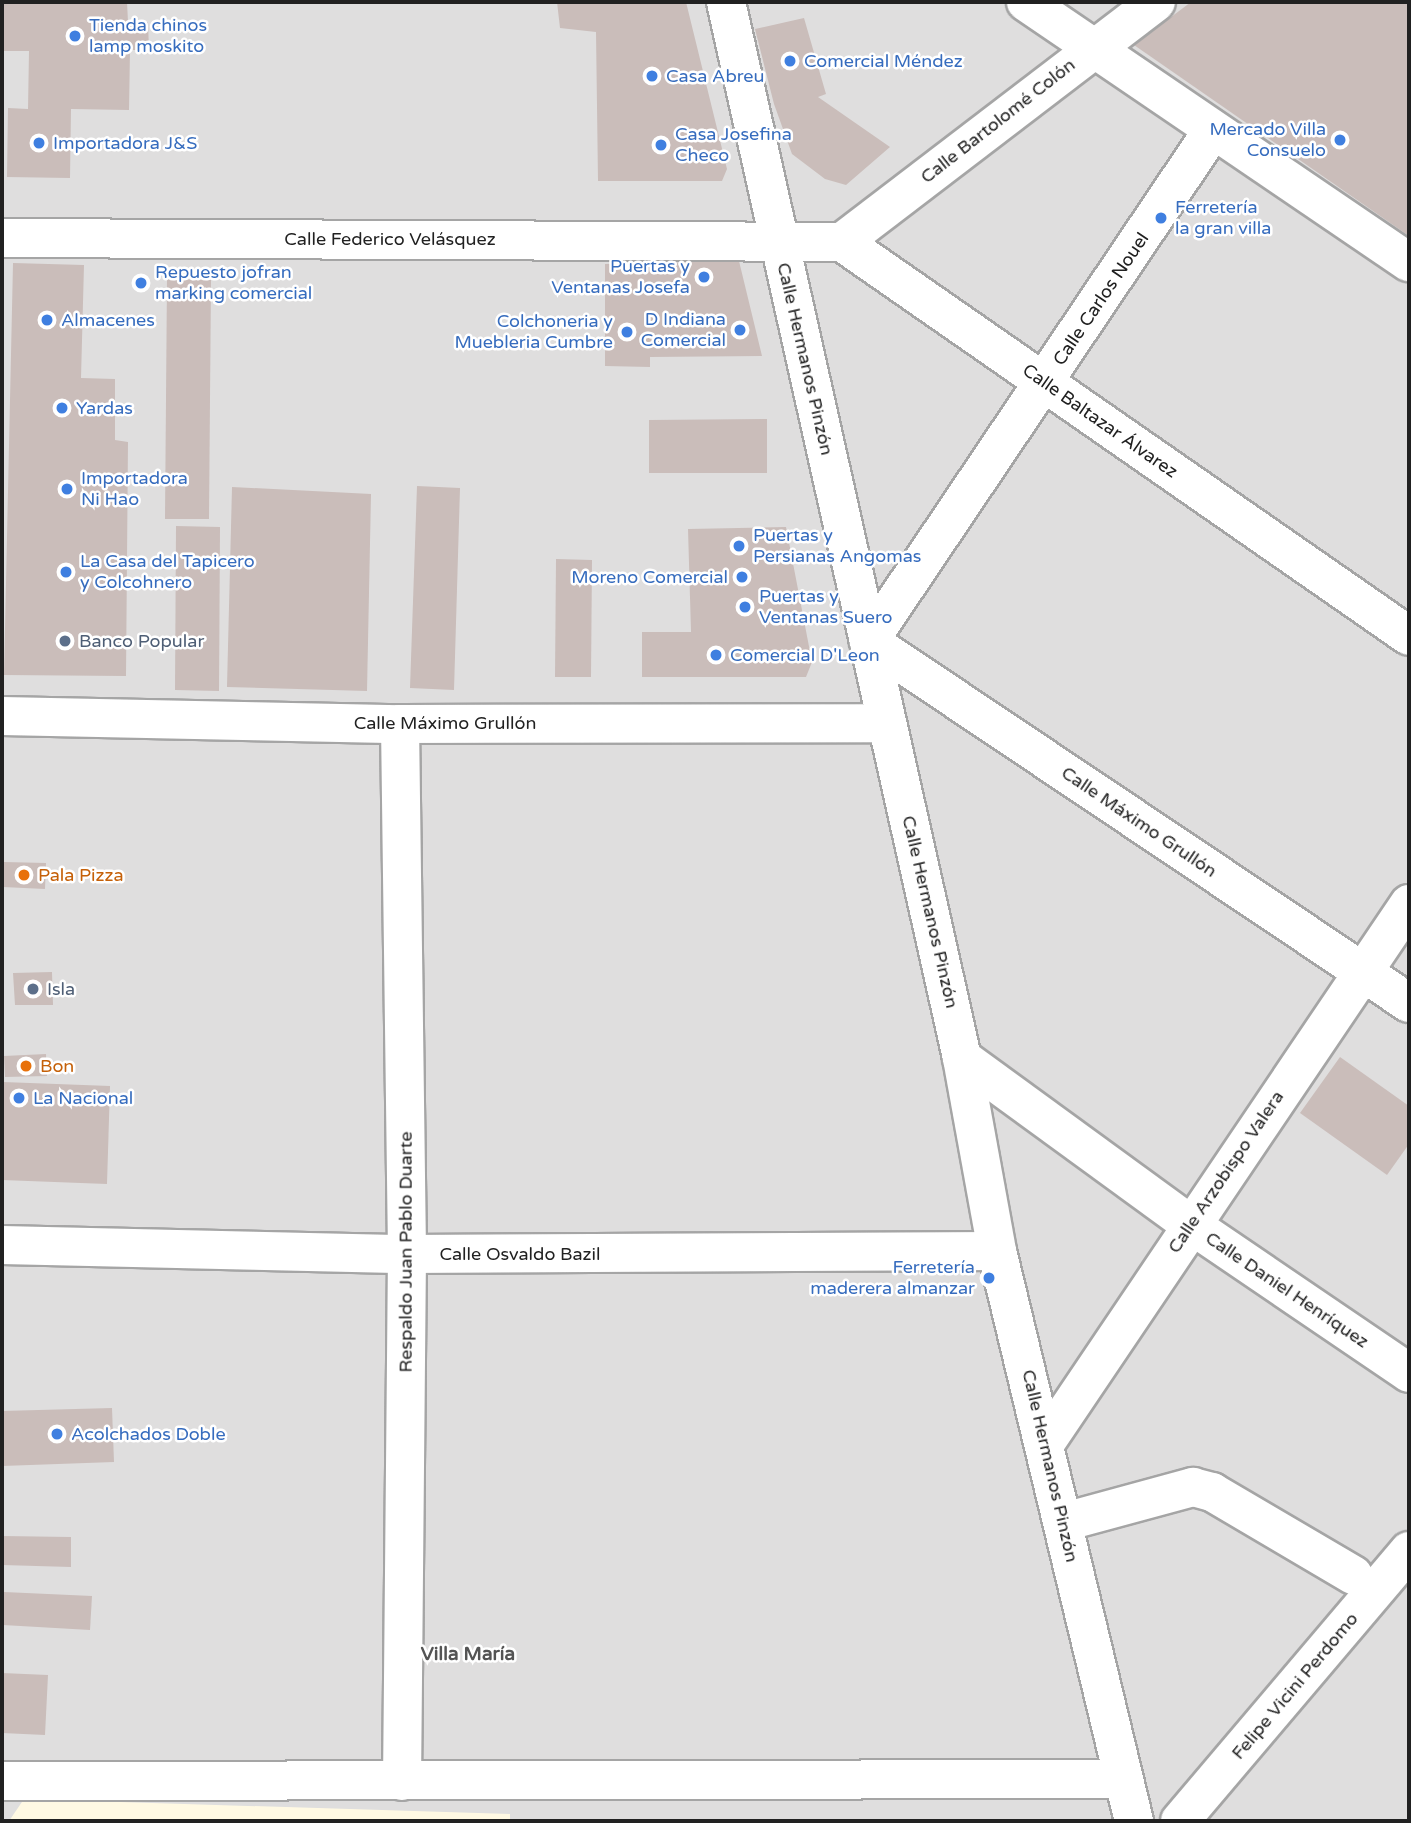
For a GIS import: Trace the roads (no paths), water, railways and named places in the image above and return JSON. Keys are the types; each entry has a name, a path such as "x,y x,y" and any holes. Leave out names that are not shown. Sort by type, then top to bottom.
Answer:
{"street":[{"name":"Calle Hermanos Pinzón","path":"726,2 962,1058 997,1251 1046,1442 1134,1821"},
{"path":"1026,2 1409,262"},
{"name":"Calle Bartolomé Colón","path":"842,242 1093,47 1156,2"},
{"name":"Calle Carlos Nouel","path":"869,641 1213,130"},
{"name":"Calle Federico Velásquez","path":"2,238 778,241"},
{"path":"778,241 842,242"},
{"name":"Calle Baltazar Álvarez","path":"842,242 1409,636"},
{"name":"Calle Máximo Grullón","path":"869,641 1409,1003"},
{"name":"Calle Máximo Grullón","path":"2,716 400,723 887,723"},
{"name":"Respaldo Juan Pablo Duarte","path":"400,723 407,1254 402,1781"},
{"name":"Calle Arzobispo Valera","path":"1046,1442 1190,1224 1409,904"},
{"name":"Calle Daniel Henríquez","path":"962,1058 1190,1224 1409,1373"},
{"name":"Calle Osvaldo Bazil","path":"2,1245 407,1254 997,1251"},
{"path":"1064,1522 1193,1487 1212,1492 1353,1575"},
{"name":"Felipe Vicini Perdomo","path":"1180,1821 1409,1551"},
{"path":"2,1781 1123,1779"}],"place":[{"name":"Tienda chinos lamp moskito","path":"75,36"},
{"name":"Comercial Méndez","path":"790,61"},
{"name":"Casa Abreu","path":"652,76"},
{"name":"Mercado Villa Consuelo","path":"1340,140"},
{"name":"Importadora J&S","path":"39,143"},
{"name":"Casa Josefina Checo","path":"661,145"},
{"name":"Ferretería la gran villa","path":"1161,218"},
{"name":"Puertas y Ventanas Josefa","path":"704,277"},
{"name":"Repuesto jofran marking comercial","path":"141,283"},
{"name":"Almacenes","path":"47,320"},
{"name":"D Indiana Comercial","path":"740,330"},
{"name":"Colchoneria y Muebleria Cumbre","path":"627,332"},
{"name":"Yardas","path":"62,408"},
{"name":"Importadora Ni Hao","path":"67,489"},
{"name":"Puertas y Persianas Angomas","path":"739,546"},
{"name":"La Casa del Tapicero y Colcohnero","path":"66,572"},
{"name":"Moreno Comercial","path":"742,577"},
{"name":"Puertas y Ventanas Suero","path":"745,607"},
{"name":"Banco Popular","path":"65,641"},
{"name":"Comercial D'Leon","path":"716,655"},
{"name":"Pala Pizza","path":"24,875"},
{"name":"Isla","path":"33,989"},
{"name":"Bon","path":"26,1066"},
{"name":"La Nacional","path":"19,1098"},
{"name":"Ferretería maderera almanzar","path":"989,1278"},
{"name":"Acolchados Doble","path":"57,1434"}],"district":[{"name":"Villa María","path":"468,1655"}]}
